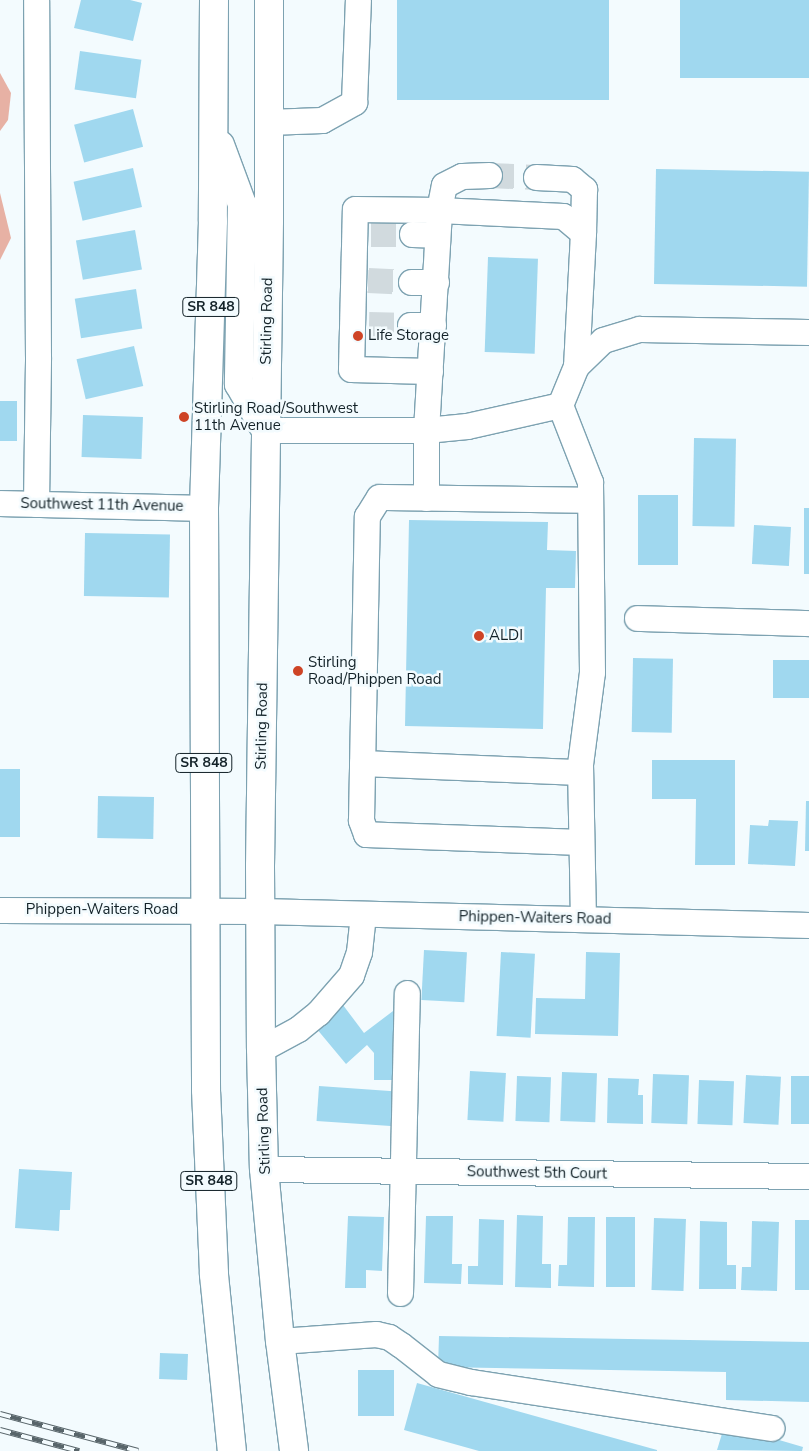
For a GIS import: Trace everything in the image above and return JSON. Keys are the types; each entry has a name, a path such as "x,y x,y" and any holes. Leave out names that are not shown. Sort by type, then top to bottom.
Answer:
{"main road":[{"name":"SR 848","path":"214,0 213,221 204,508 204,910 209,1184 214,1275 232,1451"},
{"name":"Stirling Road","path":"269,0 260,911 264,1169 280,1342 294,1451"},
{"path":"213,128 242,204 239,384 266,430"}],"street":[{"path":"36,0 36,504"},
{"path":"268,122 322,120 354,102 358,0"},
{"path":"426,498 426,430 430,372 422,325 436,282 439,210 444,185 462,176 488,175"},
{"path":"536,177 572,179 584,189 576,366 560,405 590,482 592,672 580,772 583,919"},
{"path":"430,372 351,370 361,324 362,234 355,209 439,210 563,216 583,233"},
{"path":"412,234 437,235"},
{"path":"411,282 436,282"},
{"path":"576,366 603,340 639,329 809,332"},
{"path":"266,430 426,430 467,426 560,405"},
{"path":"581,842 366,834 361,820 367,516 372,505 379,497 590,500"},
{"name":"Southwest 11th Avenue","path":"0,503 204,508"},
{"path":"637,618 809,623"},
{"path":"362,763 580,772"},
{"name":"Phippen-Waiters Road","path":"0,910 204,910 809,924"},
{"path":"262,1049 298,1029 318,1013 351,975 358,952 363,914"},
{"path":"400,1293 407,993"},
{"name":"Southwest 5th Court","path":"264,1169 809,1176"},
{"path":"280,1342 376,1334 389,1337 402,1345 438,1374 471,1382 772,1428"}],"shaded area":[{"path":"0,73 11,93 8,120 0,131"},
{"path":"0,193 11,238 0,260"}],"building":[{"path":"81,0 130,0 142,3 133,41 74,28"},
{"path":"397,0 609,0 609,100 397,100"},
{"path":"680,0 809,0 809,78 680,78"},
{"path":"80,51 141,60 136,98 75,90"},
{"path":"133,109 143,147 84,162 74,125"},
{"path":"133,168 142,207 83,221 74,182"},
{"path":"656,169 809,172 807,287 654,284"},
{"path":"135,230 142,269 83,280 76,240"},
{"path":"488,257 538,259 535,354 485,352"},
{"path":"136,289 142,329 81,338 75,299"},
{"path":"134,346 143,386 86,399 77,359"},
{"path":"0,401 17,401 17,441 0,441"},
{"path":"83,415 143,417 141,459 82,457"},
{"path":"694,438 736,439 734,527 692,526"},
{"path":"638,495 678,495 678,565 638,565"},
{"path":"804,508 809,508 809,574 804,574"},
{"path":"409,520 548,522 547,550 576,551 575,588 546,588 543,729 405,726"},
{"path":"754,525 791,527 789,566 752,564"},
{"path":"85,533 170,534 169,597 84,596"},
{"path":"633,658 673,659 672,733 632,732"},
{"path":"773,660 809,660 809,698 773,698"},
{"path":"652,760 735,760 735,865 695,865 696,799 652,799"},
{"path":"0,769 20,769 20,837 0,837"},
{"path":"98,796 154,797 153,839 97,838"},
{"path":"806,801 809,801 809,851 805,851"},
{"path":"769,820 798,821 795,866 748,864 750,825 768,826"},
{"path":"424,950 467,952 464,1002 421,1000"},
{"path":"501,952 535,954 531,1038 497,1036"},
{"path":"586,952 620,953 618,1036 535,1034 536,998 585,999"},
{"path":"343,1005 364,1033 397,1008 398,1080 374,1080 374,1053 367,1045 346,1064 316,1028"},
{"path":"470,1071 506,1073 503,1122 467,1120"},
{"path":"562,1072 597,1073 595,1122 560,1121"},
{"path":"653,1074 689,1075 687,1124 651,1123"},
{"path":"746,1075 781,1077 778,1125 743,1123"},
{"path":"517,1076 551,1077 549,1122 515,1121"},
{"path":"791,1076 809,1076 809,1124 791,1124"},
{"path":"608,1078 639,1079 638,1095 643,1095 643,1124 607,1123"},
{"path":"699,1080 734,1081 732,1125 697,1124"},
{"path":"319,1086 397,1091 394,1126 317,1121"},
{"path":"19,1169 72,1172 70,1210 60,1210 59,1231 15,1228"},
{"path":"517,1215 543,1216 542,1264 551,1264 551,1288 515,1287"},
{"path":"348,1216 384,1217 382,1271 366,1270 366,1288 345,1288"},
{"path":"426,1216 453,1216 452,1264 462,1264 461,1284 424,1283"},
{"path":"568,1217 595,1217 594,1287 558,1286 559,1265 567,1265"},
{"path":"606,1217 635,1217 635,1287 606,1287"},
{"path":"654,1218 686,1219 683,1291 651,1290"},
{"path":"479,1219 504,1220 503,1285 468,1284 468,1266 478,1266"},
{"path":"795,1220 809,1220 809,1290 795,1290"},
{"path":"700,1221 727,1222 727,1265 736,1265 736,1289 699,1289"},
{"path":"752,1221 779,1222 777,1291 741,1290 742,1267 751,1267"},
{"path":"439,1336 809,1342 809,1402 726,1400 726,1372 438,1367"},
{"path":"160,1353 188,1354 187,1380 159,1379"},
{"path":"358,1370 394,1370 394,1416 358,1416"},
{"path":"417,1383 657,1451 479,1451 404,1430"},
{"path":"725,1424 803,1447 802,1451 717,1450"}],"tunnel":[{"path":"489,175 536,177"},
{"path":"371,234 412,234"},
{"path":"368,280 411,282"},
{"path":"369,324 410,325"}],"railway":[{"path":"0,1414 138,1451"},
{"path":"0,1430 79,1451"}],"place":[{"name":"Life Storage","path":"358,336"},
{"name":"Stirling Road/Southwest 11th Avenue","path":"184,417"},
{"name":"ALDI","path":"479,636"},
{"name":"Stirling Road/Phippen Road","path":"298,671"}]}
